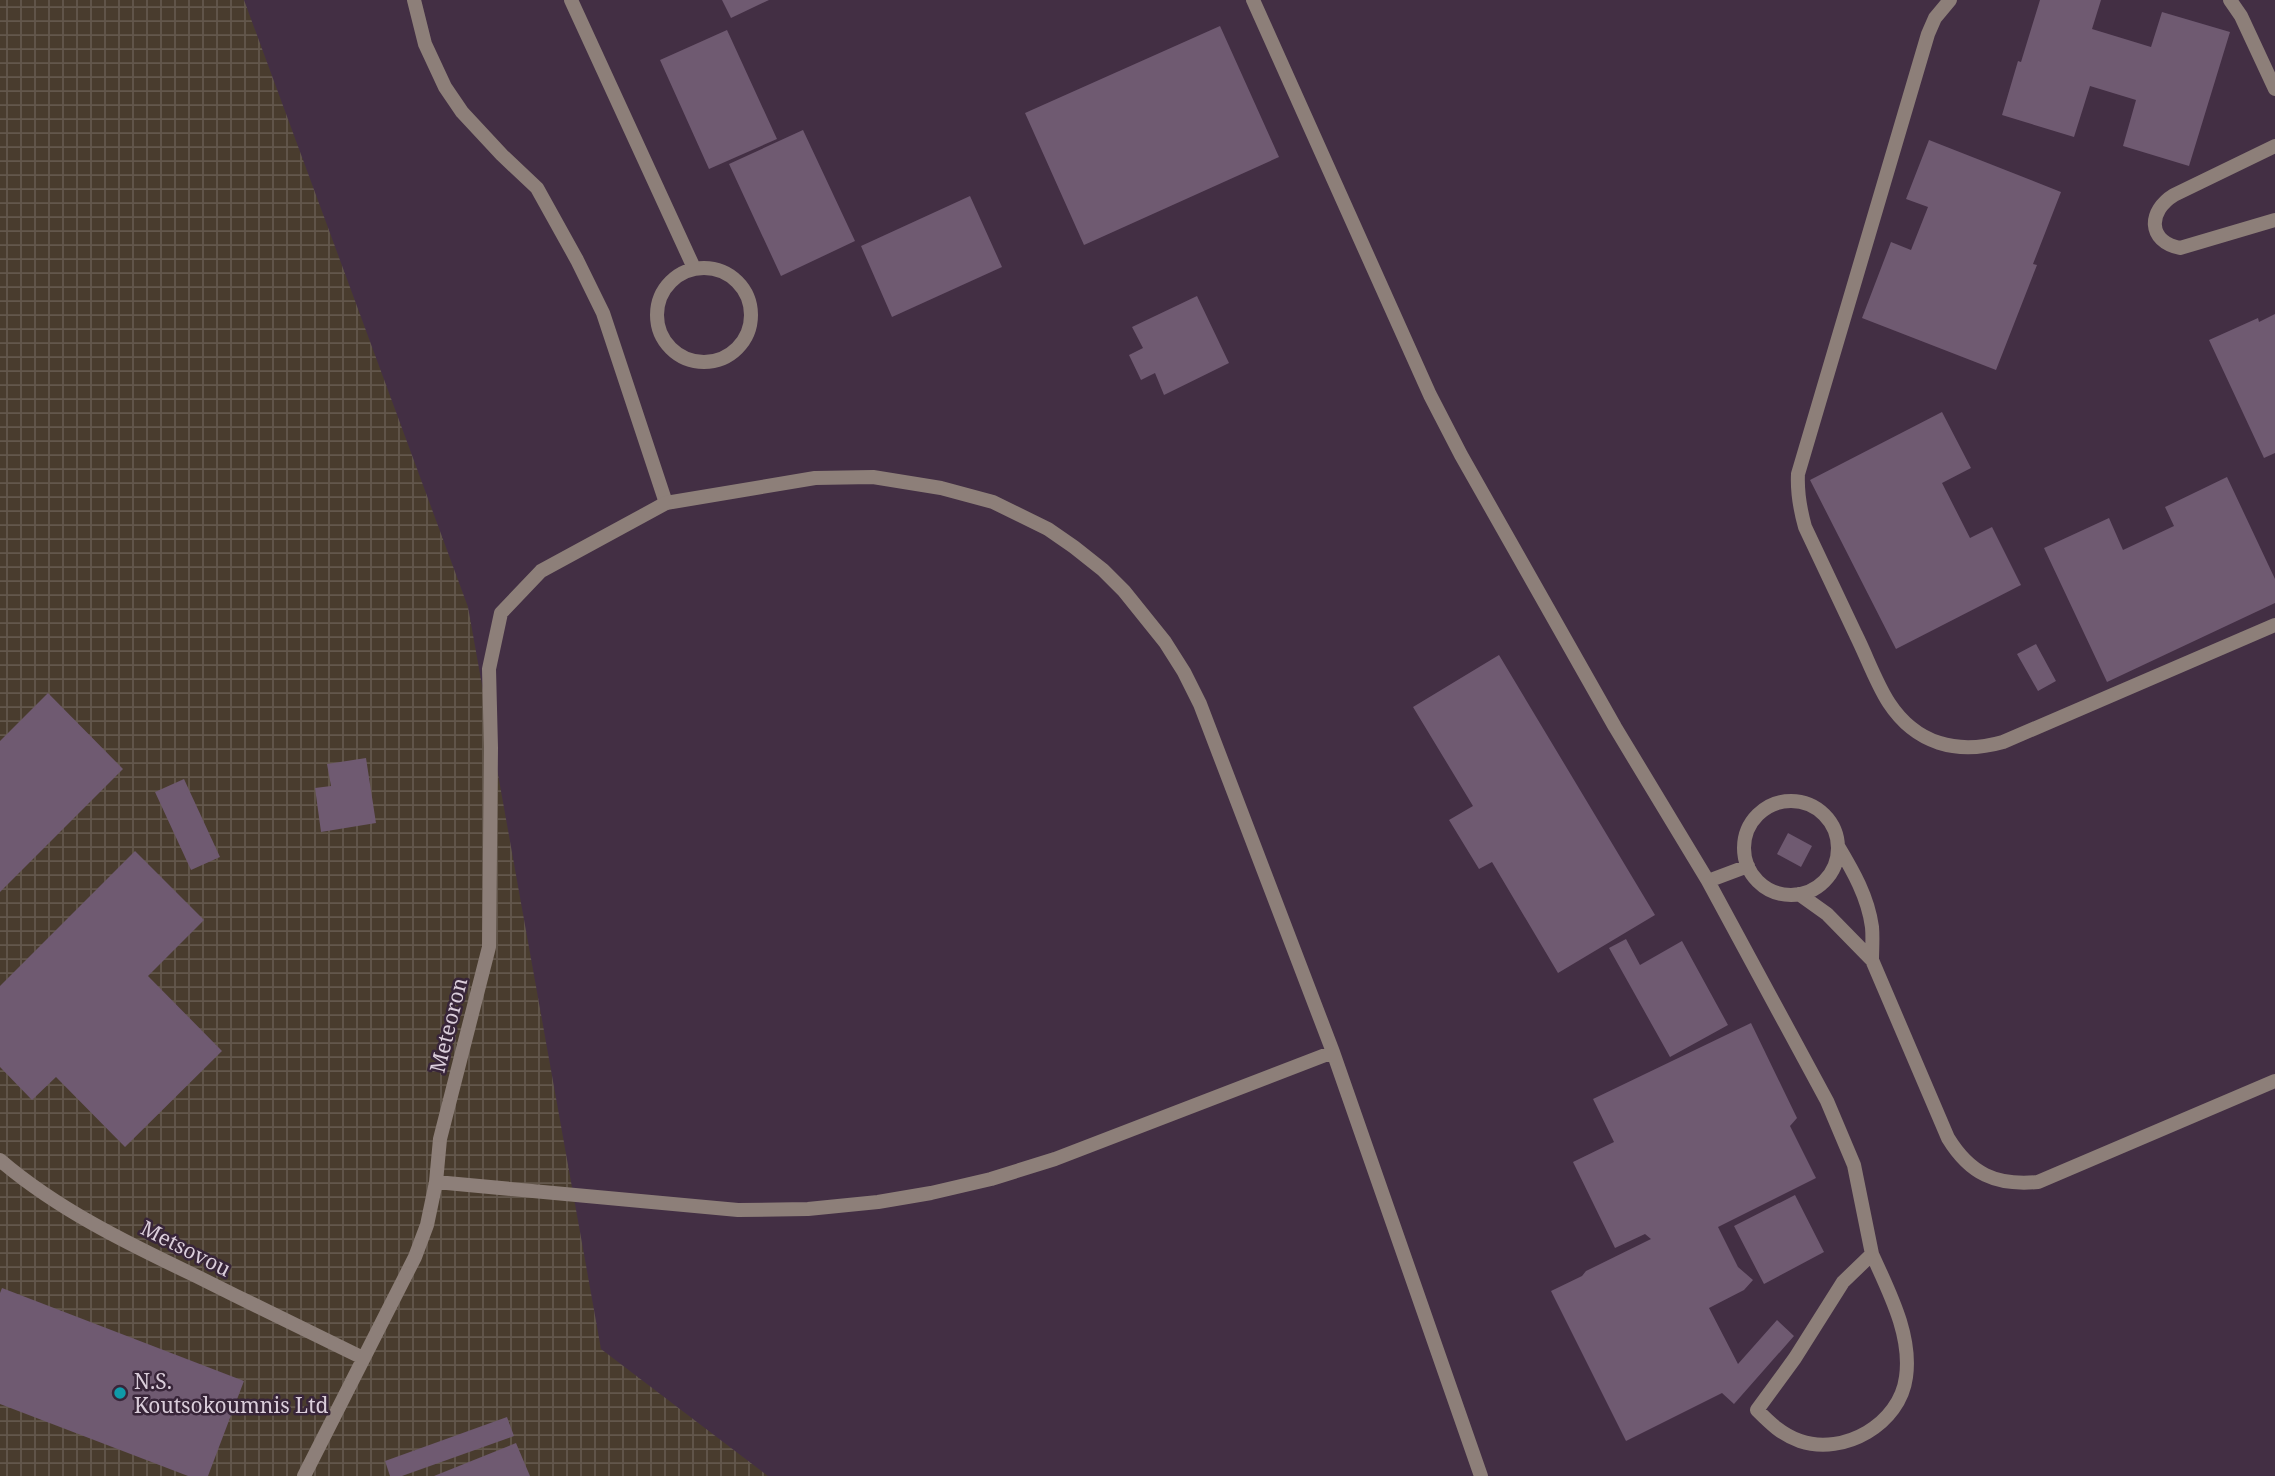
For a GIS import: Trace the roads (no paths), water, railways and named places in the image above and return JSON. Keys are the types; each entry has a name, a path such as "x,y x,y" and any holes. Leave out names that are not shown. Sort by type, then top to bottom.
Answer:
{"street":[{"path":"414,0 425,44 445,88 461,112 537,188 577,260 603,313 666,503"},
{"path":"571,0 694,268"},
{"path":"1253,0 1430,395 1461,455 1615,727 1708,881 1827,1101 1841,1132 1853,1165 1872,1254 1892,1299 1907,1352 1906,1380 1896,1405 1878,1426 1854,1440 1828,1445 1801,1441 1776,1429 1757,1410 1843,1282 1872,1254"},
{"path":"1950,0 1935,18 1927,34 1798,474 1797,489 1805,527 1888,702 1912,729 1929,739 1965,749 1983,748 2003,742 2275,625"},
{"path":"2230,0 2241,16 2275,89"},
{"path":"2275,146 2174,195 2162,204 2154,221 2156,230 2167,244 2180,248 2275,220"},
{"path":"694,268 710,268 725,273 738,282 747,295 751,326 734,353 720,360 704,363 689,361 675,353 664,342 658,328 656,313 660,297 668,284 680,274 694,268"},
{"name":"Meteoron","path":"304,1476 415,1257 427,1225 436,1182 440,1139 489,947 489,669 501,614 541,571 666,503 815,478 873,477 941,488 993,502 1048,529 1103,570 1137,606 1165,642 1200,704 1333,1052 1481,1476"},
{"path":"1790,800 1805,803 1819,810 1830,821 1838,846 1835,866 1826,879 1814,889 1800,894 1783,894 1769,889 1757,880 1748,866 1746,836 1752,822 1762,811 1775,803 1790,800"},
{"path":"1838,846 1856,874 1864,897 1872,928 1872,960"},
{"path":"1708,881 1748,866"},
{"path":"1800,894 1827,914 1872,960 1948,1138 1968,1163 2001,1182 2038,1182 2058,1175 2275,1081"},
{"path":"436,1182 738,1210 808,1209 878,1202 991,1179 1055,1158 1333,1052"},
{"name":"Metsovou","path":"0,1160 55,1199 123,1239 363,1358"}],"place":[{"name":"N.S. Koutsokoumnis Ltd","path":"120,1393"}]}
